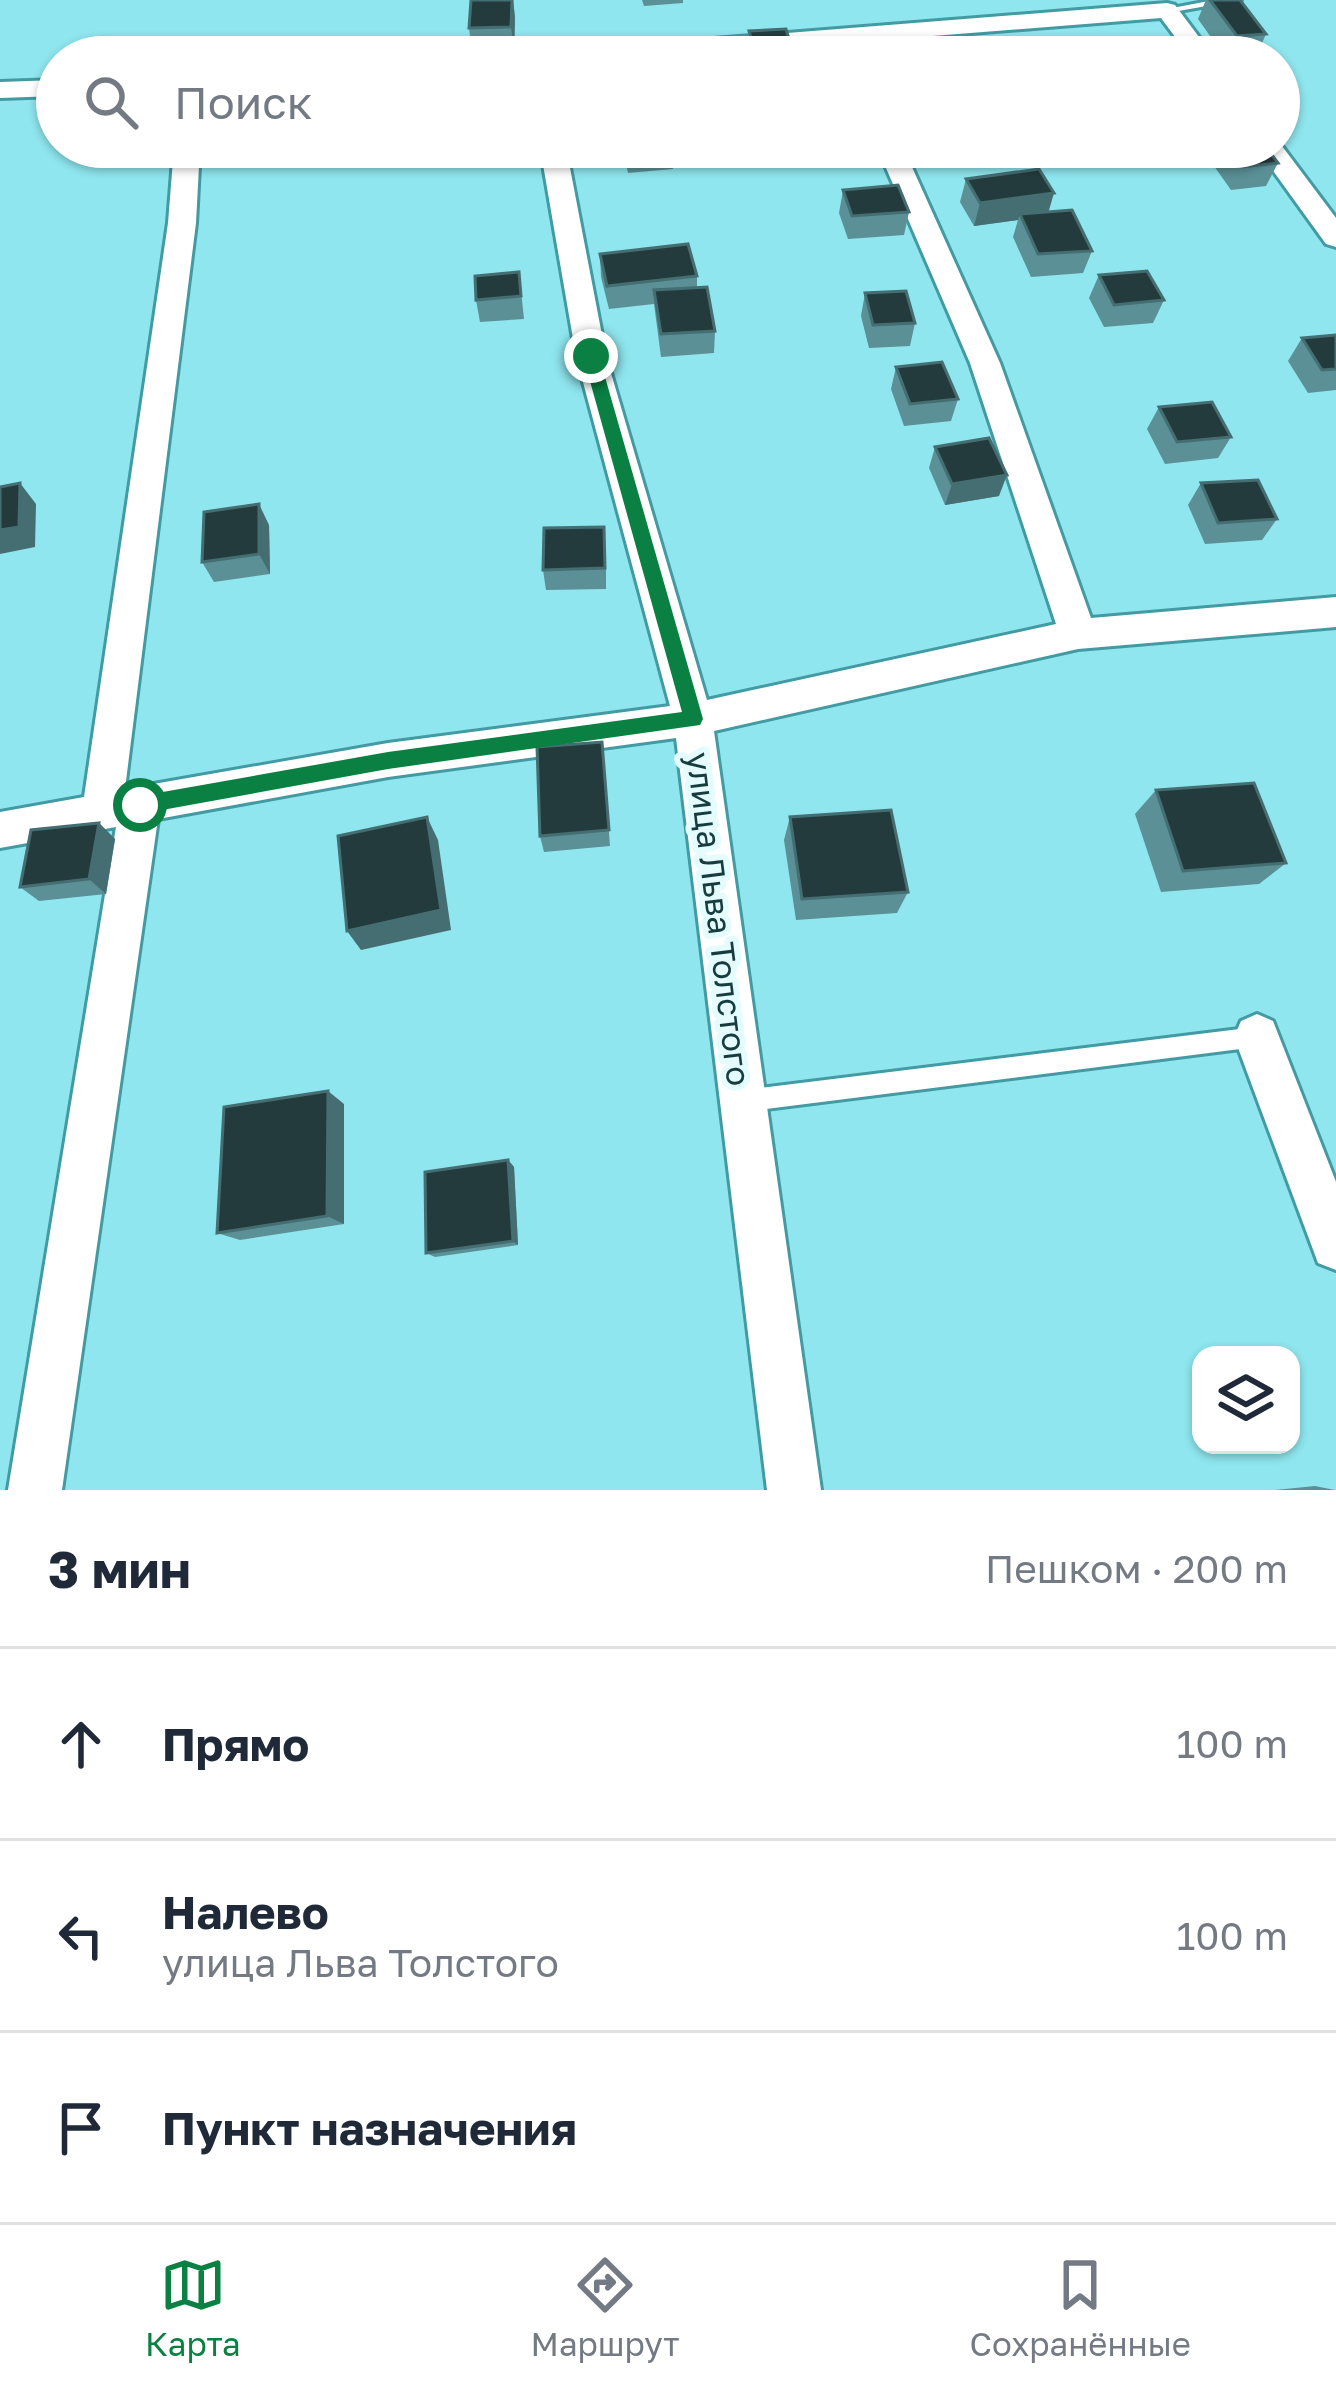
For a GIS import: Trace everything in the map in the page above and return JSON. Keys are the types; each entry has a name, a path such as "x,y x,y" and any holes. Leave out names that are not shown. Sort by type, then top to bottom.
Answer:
{"street":[{"path":"868,36 881,16 877,0"},
{"path":"823,36 1167,10 1186,36"},
{"path":"0,90 36,89"},
{"path":"35,1490 121,808 186,168"},
{"name":"улица Льва Толстого","path":"557,168 591,356 693,719 794,1490"},
{"path":"899,168 985,363 1078,634"},
{"path":"1284,168 1336,238"},
{"path":"0,830 388,760 693,719 1078,634 1336,612"},
{"path":"1257,1037 1336,1245"}],"lane":[{"path":"1167,10 1236,0"},
{"path":"743,1101 1257,1037"}],"building":[{"path":"471,0 512,0 511,27 469,28"},
{"path":"1210,0 1240,0 1266,34 1237,36"},
{"path":"786,29 788,36 751,36 749,31"},
{"path":"1039,169 1054,193 980,203 966,179"},
{"path":"898,185 909,212 852,216 843,190"},
{"path":"1072,210 1092,251 1038,254 1020,214"},
{"path":"688,244 697,276 607,286 600,254"},
{"path":"1147,271 1164,300 1114,305 1099,275"},
{"path":"519,272 521,296 476,300 475,276"},
{"path":"707,287 715,331 661,334 654,290"},
{"path":"906,291 915,323 873,325 865,293"},
{"path":"1336,335 1336,369 1322,370 1302,338"},
{"path":"942,362 958,399 910,404 896,367"},
{"path":"1212,402 1231,437 1177,442 1159,407"},
{"path":"989,438 1007,475 952,484 935,447"},
{"path":"1258,480 1277,519 1218,523 1201,483"},
{"path":"20,483 19,527 0,530 0,487"},
{"path":"259,504 259,554 202,562 204,512"},
{"path":"604,527 605,568 543,570 544,528"},
{"path":"602,742 609,830 540,836 537,747"},
{"path":"1254,783 1286,863 1183,871 1156,790"},
{"path":"891,810 908,892 802,899 790,817"},
{"path":"427,817 441,910 347,931 338,836"},
{"path":"99,823 89,879 20,887 31,830"},
{"path":"328,1091 327,1216 217,1233 224,1107"},
{"path":"508,1160 513,1241 426,1253 425,1172"}],"route":[{"path":"140,805 388,760 693,719 591,356"}]}
